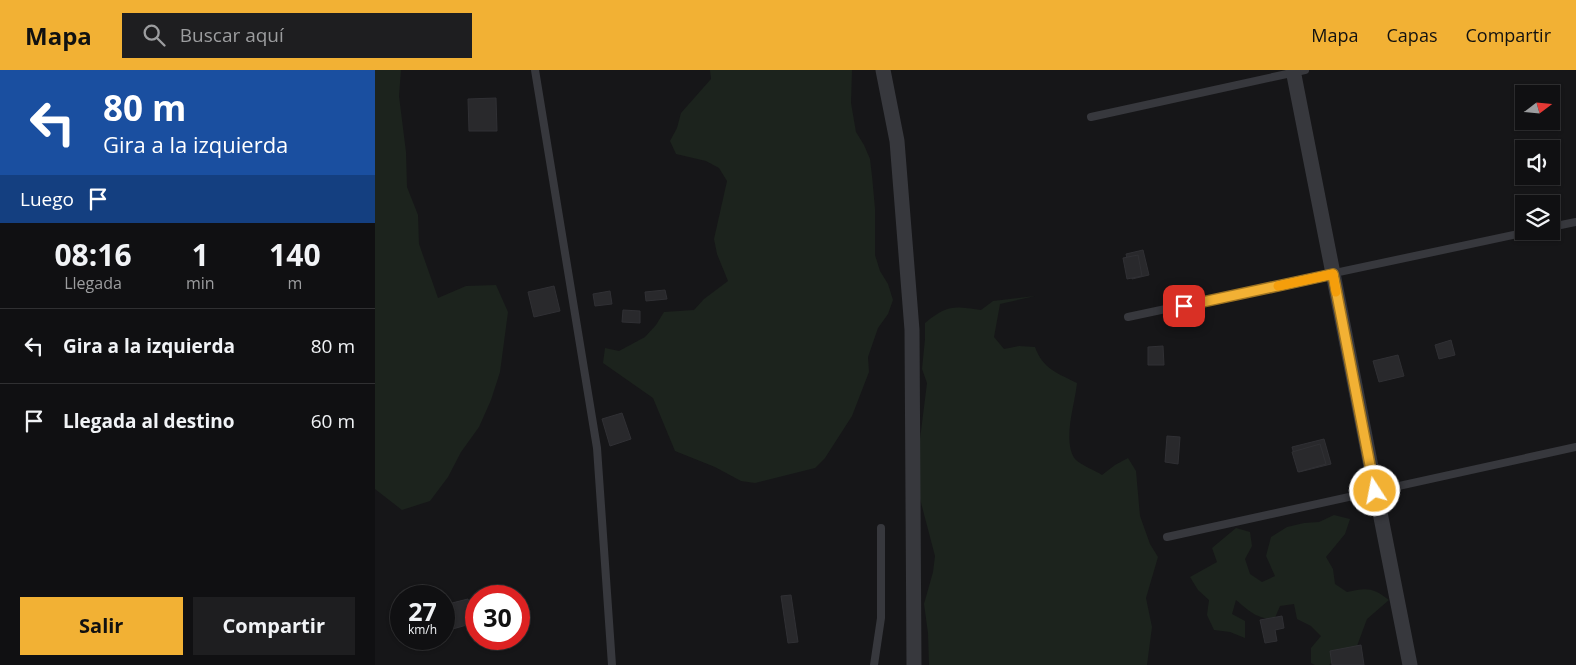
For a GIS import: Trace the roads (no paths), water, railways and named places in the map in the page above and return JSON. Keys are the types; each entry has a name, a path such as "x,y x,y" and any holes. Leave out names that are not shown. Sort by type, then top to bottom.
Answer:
{"street":[{"path":"883,70 897,141 912,330 914,665"},
{"path":"1297,71 1333,274 1410,665"}],"lane":[{"path":"535,70 597,448 612,665"},
{"path":"1091,117 1297,71"},
{"path":"1560,225 1576,222"},
{"path":"1128,318 1515,235"},
{"path":"1167,537 1576,447"},
{"path":"874,665 881,618 881,528"}]}
